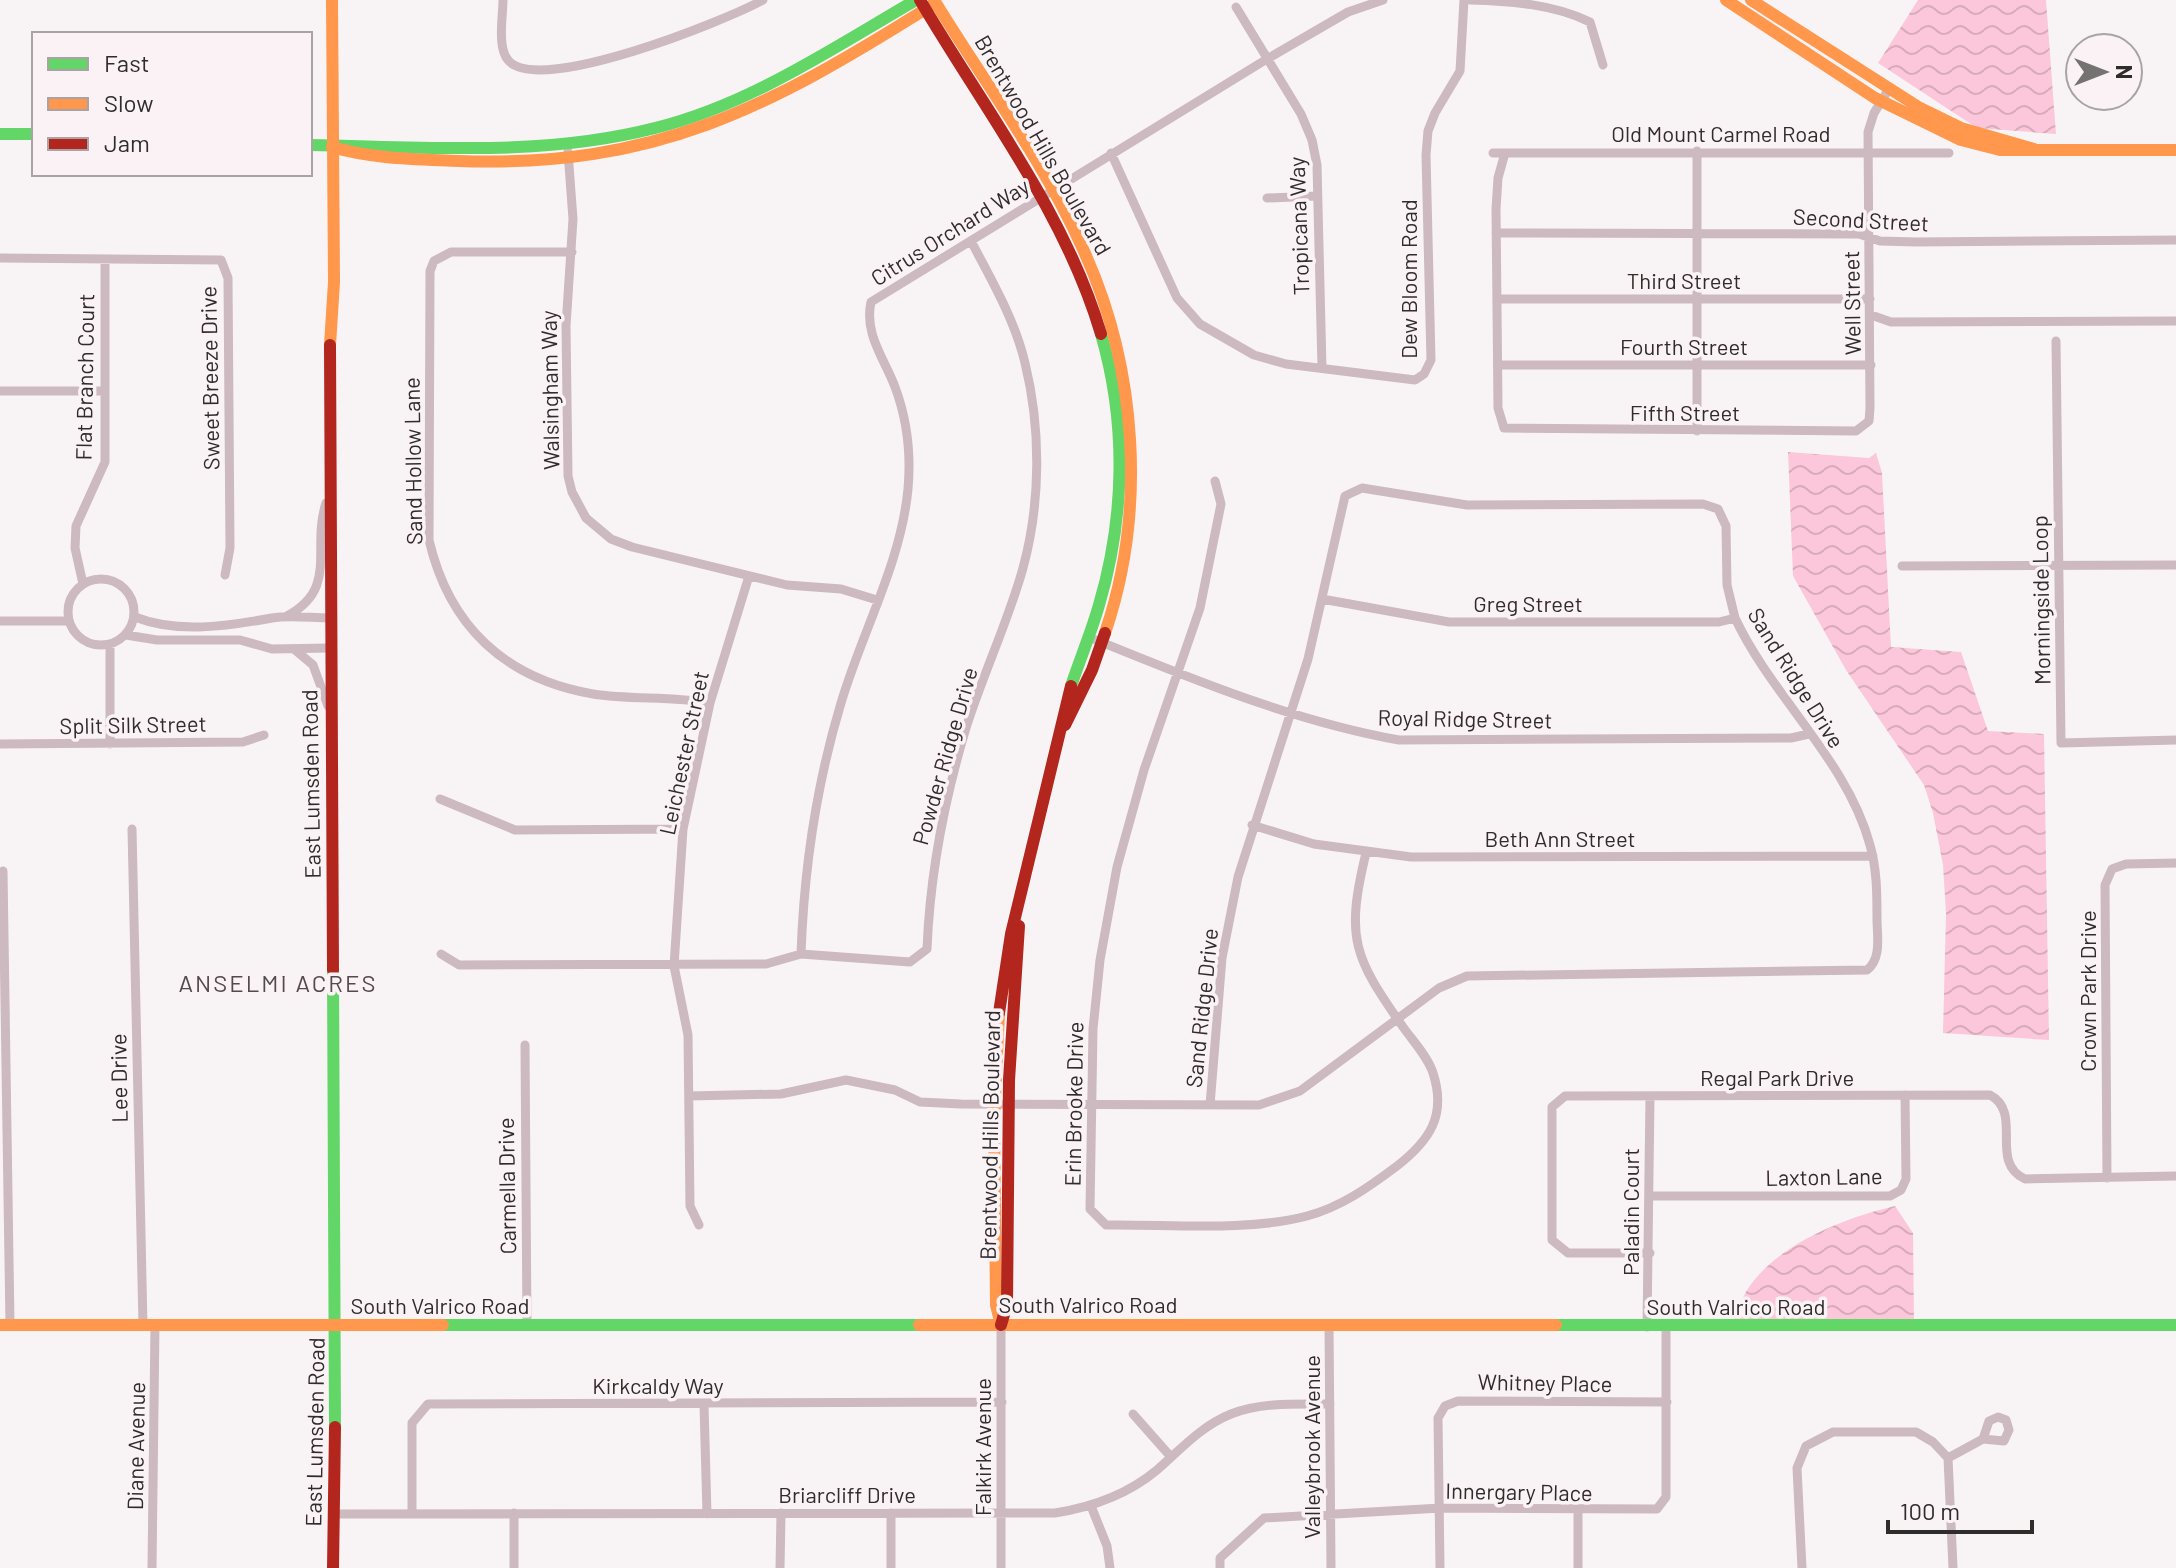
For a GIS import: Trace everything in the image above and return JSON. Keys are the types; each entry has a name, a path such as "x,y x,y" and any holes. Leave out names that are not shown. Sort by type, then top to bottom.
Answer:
{"street":[{"name":"East Lumsden Road","path":"332,0 334,282 328,381 328,496 336,1326 333,1568"},
{"path":"503,0 504,53 515,66 529,69 594,61 659,45 707,27 763,0"},
{"name":"Citrus Orchard Way","path":"801,954 804,874 825,762 903,521 908,454 896,389 867,323 871,302 1267,59 1348,12 1383,0"},
{"name":"Dew Bloom Road","path":"1111,153 1177,298 1200,324 1254,355 1286,364 1409,380 1420,377 1430,365 1428,131 1460,71 1464,0"},
{"path":"1470,0 1506,1 1582,18 1590,22 1596,32 1603,65"},
{"path":"1726,0 1881,100 1958,139 2019,153 2034,149 2176,150"},
{"path":"1751,0 1889,89 1961,128 2034,149"},
{"path":"312,145 332,147 354,143 568,151 668,138 763,104 928,2"},
{"name":"Brentwood Hills Boulevard","path":"928,2 1096,278 1119,351 1128,404 1131,474 1128,529 1095,639 1061,732 1039,812 1018,913 1002,1104 1007,1304 1001,1325"},
{"name":"Tropicana Way","path":"1236,7 1312,140 1317,196 1322,368"},
{"name":"Well Street","path":"1865,426 1870,415 1871,365 1867,152 1869,125 1889,89"},
{"path":"0,134 32,134"},
{"name":"Walsingham Way","path":"568,151 573,205 566,308 567,459 572,492 578,505 598,530 622,544 749,576 795,586 841,589 877,600"},
{"path":"1697,151 1697,431"},
{"name":"Old Mount Carmel Road","path":"1493,153 1949,153"},
{"path":"1498,365 1496,190 1505,153"},
{"path":"1267,198 1317,196"},
{"name":"Second Street","path":"1496,233 1859,234 1880,241 1916,242 2176,240"},
{"name":"Powder Ridge Drive","path":"441,954 459,965 674,966 766,964 801,954 910,962 927,949 929,903 939,829 966,728 1023,567 1035,501 1036,439 1025,362 1002,302 971,241"},
{"name":"Sand Hollow Lane","path":"572,252 451,252 434,261 430,271 429,540 437,574 461,617 487,646 530,677 595,694 710,703"},
{"name":"Sweet Breeze Drive","path":"0,258 221,260 228,292 230,548 225,575"},
{"name":"Flat Branch Court","path":"83,584 75,548 76,526 105,462 105,260"},
{"name":"Third Street","path":"1497,299 1870,299"},
{"path":"1871,315 1891,322 2176,321"},
{"name":"Morningside Loop","path":"2056,341 2061,743 2176,740"},
{"name":"Fourth Street","path":"1498,365 1871,365"},
{"name":"Fifth Street","path":"1498,365 1499,417 1504,428 1856,431 1865,426"},
{"path":"0,391 104,391"},
{"name":"Erin Brooke Drive","path":"1215,481 1221,504 1200,608 1144,770 1117,867 1097,988 1090,1209 1106,1225 1273,1223 1308,1216 1366,1189 1421,1148 1431,1134 1436,1119 1437,1086 1432,1069 1371,983 1358,954 1354,902 1366,853"},
{"name":"Sand Ridge Drive","path":"689,1096 781,1094 846,1080 895,1090 920,1102 1092,1105 1210,1105 1259,1105 1300,1091 1450,982 1485,973 1863,972 1873,965 1877,953 1873,856 1851,798 1735,618 1727,585 1725,521 1718,509 1711,505 1467,505 1362,488 1352,491 1343,500 1322,599 1290,712 1252,825 1222,958 1210,1105"},
{"path":"285,618 308,604 318,588 320,519 328,496"},
{"path":"1902,566 2176,565"},
{"name":"Leichester Street","path":"699,1225 690,1206 688,1035 674,966 683,829 710,703 749,576"},
{"path":"93,580 114,581 131,596 135,617 126,635 110,645 89,644 73,631 69,621 70,600 83,584 93,580"},
{"name":"Greg Street","path":"1322,599 1457,622 1719,622 1735,618"},
{"path":"135,617 162,625 239,626 285,618 329,618"},
{"path":"0,621 69,621"},
{"path":"126,635 157,640 240,640 272,649 329,648"},
{"name":"Royal Ridge Street","path":"1095,639 1290,712 1349,731 1399,740 1791,738 1809,734"},
{"path":"110,645 110,744"},
{"path":"294,649 313,665 330,712"},
{"name":"Split Silk Street","path":"0,744 243,742 264,735"},
{"path":"440,799 515,830 683,829"},
{"name":"Beth Ann Street","path":"1252,825 1314,844 1411,857 1873,856"},
{"name":"Lee Drive","path":"132,829 149,1325"},
{"name":"Crown Park Drive","path":"2107,1178 2105,885 2112,869 2126,864 2176,863"},
{"path":"3,871 5,1325"},
{"name":"Carmella Drive","path":"525,1045 527,1326"},
{"name":"Laxton Lane","path":"1650,1196 1890,1196 1901,1190 1906,1179 1905,1095"},
{"name":"Regal Park Drive","path":"1650,1253 1568,1253 1552,1240 1552,1107 1565,1096 1990,1095 2001,1101 2006,1112 2006,1159 2014,1174 2025,1179 2176,1176"},
{"name":"Paladin Court","path":"1647,1327 1650,1096"},
{"name":"South Valrico Road","path":"5,1325 2176,1325"},
{"name":"Diane Avenue","path":"149,1325 152,1568"},
{"name":"Falkirk Avenue","path":"1001,1325 1001,1568"},
{"name":"Valleybrook Avenue","path":"1329,1325 1331,1568"},
{"name":"Innergary Place","path":"1220,1568 1220,1558 1264,1518 1441,1508 1657,1509 1666,1497 1666,1327"},
{"name":"Whitney Place","path":"1440,1568 1438,1418 1445,1406 1458,1401 1667,1402"},
{"name":"Kirkcaldy Way","path":"412,1513 412,1423 428,1404 1002,1402"},
{"name":"Briarcliff Drive","path":"334,1514 1055,1513 1091,1506 1138,1485 1200,1432 1233,1413 1278,1404 1330,1404"},
{"path":"704,1405 707,1514"},
{"path":"1133,1414 1171,1457"},
{"path":"1802,1568 1797,1468 1806,1446 1833,1432 1916,1432 1933,1442 1948,1458 1953,1568"},
{"path":"1948,1458 1983,1439"},
{"path":"1091,1506 1107,1546 1110,1568"},
{"path":"1578,1511 1578,1568"},
{"path":"514,1513 514,1568"},
{"path":"780,1568 781,1513"},
{"path":"891,1513 891,1568"}],"water":[{"path":"1918,0 2046,0 2056,134 1977,128 1878,63"},
{"path":"1788,452 1869,458 1876,453 1882,473 1891,647 1961,652 1988,731 2044,734 2049,1040 1943,1033 1946,913 1943,865 1933,813 1924,785 1846,670 1793,576"},
{"path":"1895,1206 1913,1233 1914,1321 1733,1321 1749,1287 1778,1257 1814,1234"}],"traffic: fast":[{"path":"312,145 527,147 612,137 655,128 690,118 757,90 822,56 916,0"},
{"path":"0,134 32,134"},
{"path":"1071,686 1108,572 1118,504 1119,436 1101,334"},
{"path":"333,970 335,1427"},
{"path":"443,1325 919,1325"},
{"path":"1556,1325 2176,1325"}],"traffic: slow":[{"path":"330,345 334,282 332,0"},
{"path":"934,0 1032,153 1067,216 1101,294 1115,341 1125,390 1131,489 1127,538 1105,633"},
{"path":"1726,0 1875,98 1961,140 2000,150 2176,150"},
{"path":"1751,0 1920,108 1961,128 2034,149"},
{"path":"332,147 411,159 529,161 592,154 651,142 761,102 815,75 929,7"},
{"path":"999,1013 994,1119 996,1305 1001,1325"},
{"path":"0,1325 443,1325"},
{"path":"919,1325 1556,1325"}],"traffic: jam":[{"path":"920,0 1045,203 1086,289 1101,334"},
{"path":"330,345 333,970"},
{"path":"1065,725 1092,670 1105,633"},
{"path":"999,1013 1011,934 1071,686"},
{"path":"1001,1325 1007,1304 1009,1080 1019,926"},
{"path":"333,1568 335,1427"}],"district":[{"name":"ANSELMI ACRES","path":"278,984"}]}
